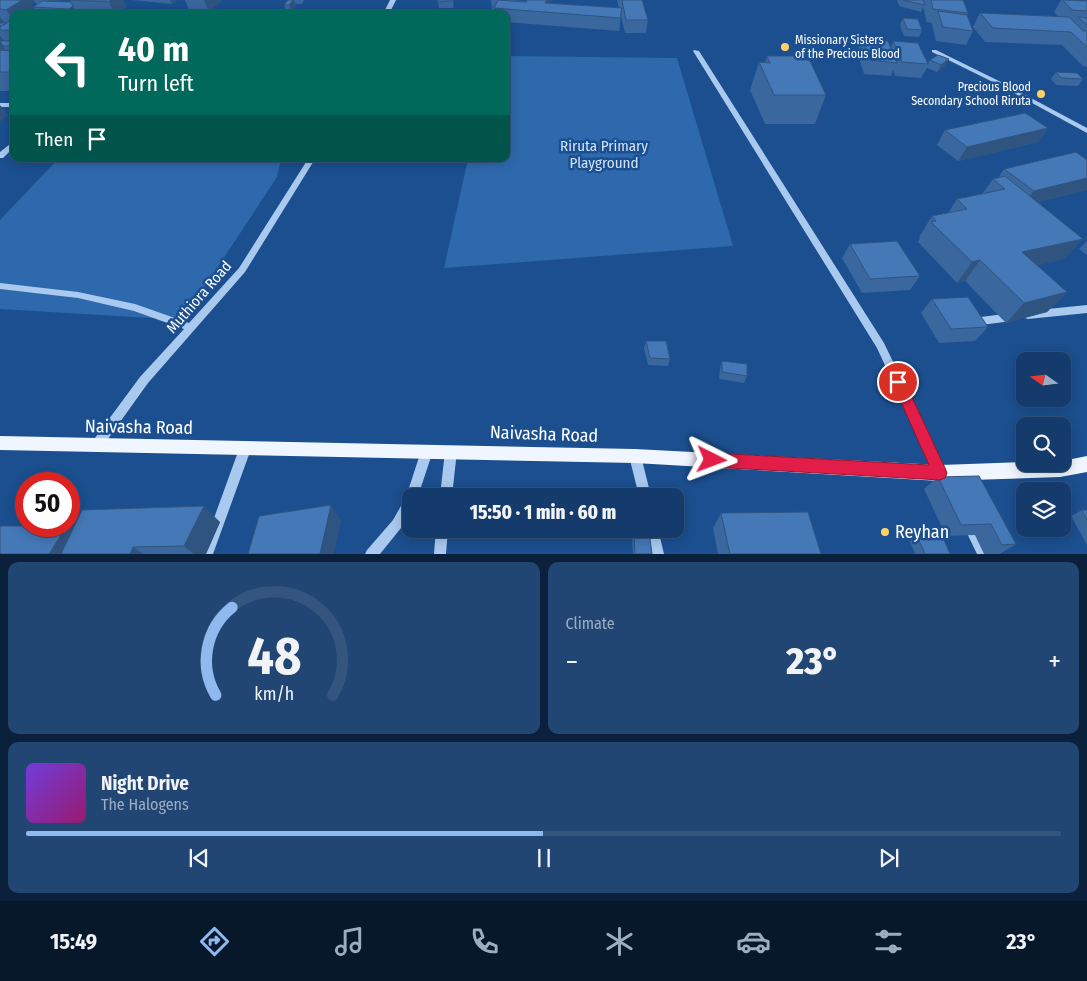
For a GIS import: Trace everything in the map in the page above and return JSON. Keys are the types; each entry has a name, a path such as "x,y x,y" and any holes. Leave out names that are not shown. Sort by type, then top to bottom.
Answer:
{"main road":[{"name":"Naivasha Road","path":"0,444 96,447 451,451 636,456 940,473 1060,469 1087,464"}],"street":[{"path":"696,51 881,346 940,473 949,488"},
{"path":"934,51 1001,84 1087,131"},
{"path":"0,156 10,147"},
{"name":"Muthiora Road","path":"96,447 144,380 242,270 309,162"},
{"path":"0,286 78,295 135,308 190,328"},
{"path":"968,322 1087,308"},
{"path":"207,554 245,449"},
{"path":"415,488 427,451"},
{"path":"447,488 451,451"},
{"path":"636,456 643,488"},
{"path":"962,512 984,554"},
{"path":"371,554 397,524 402,515"},
{"path":"440,554 441,538"},
{"path":"654,538 658,554"}],"green space":[{"name":"Riruta Primary Playground","path":"510,56 677,58 733,246 444,268 467,162 510,162"},
{"path":"55,162 280,162 277,177 183,320 0,309 0,220"}],"building":[{"path":"0,0 22,0 6,10 0,9"},
{"path":"70,0 111,0 109,2"},
{"path":"288,0 293,0 289,5 284,5"},
{"path":"438,0 453,0 438,2"},
{"path":"498,0 526,2 527,0 547,0 545,3 622,8 620,18 494,8"},
{"path":"622,0 642,0 648,20 626,20"},
{"path":"903,0 923,0 925,5"},
{"path":"931,0 963,0 968,13 933,9"},
{"path":"1063,0 1087,1 1087,11 1072,10"},
{"path":"42,1 71,2 73,6 69,9 33,7"},
{"path":"938,11 967,15 973,31 943,27"},
{"path":"980,13 1069,17 1083,31 1087,31 1087,47 1071,32 993,28"},
{"path":"1078,17 1087,18 1087,25"},
{"path":"903,18 918,19 922,30 907,29"},
{"path":"10,21 10,30 0,30 0,27"},
{"path":"863,39 888,41 897,63 870,60"},
{"path":"0,41 10,41 10,46 3,46"},
{"path":"893,41 918,43 928,64 902,62"},
{"path":"0,50 10,51 10,72 0,72"},
{"path":"938,55 949,59 941,65 930,60"},
{"path":"767,56 795,56 810,61 826,95 774,95 759,62 770,63"},
{"path":"1056,72 1077,73 1083,79 1061,78"},
{"path":"1025,113 1048,128 967,147 945,130"},
{"path":"1076,152 1087,160 1087,178 1034,191 1004,169"},
{"path":"1005,176 1083,239 1022,252 1067,292 1024,303 980,260 972,262 931,222 936,221 932,216 967,209 957,199 1005,189 993,179"},
{"path":"897,241 920,276 870,279 850,244"},
{"path":"968,297 988,327 951,329 932,299"},
{"path":"646,341 666,341 670,359 650,358"},
{"path":"722,361 747,364 747,376 722,372"},
{"path":"979,476 1016,544 1002,545 991,524 961,525 938,477"},
{"path":"331,505 320,554 248,554 259,516"},
{"path":"204,506 184,546 133,547 130,554 61,554 69,537 80,537 80,514 82,510"},
{"path":"1082,510 1087,510 1087,520"},
{"path":"808,512 821,554 730,554 721,513"},
{"path":"0,526 15,526 15,537 60,537 49,554 0,554"},
{"path":"939,528 950,554 925,554 914,529"},
{"path":"634,538 650,538 652,554 635,554"}],"place":[{"name":"Missionary Sisters of the Precious Blood","path":"785,47"},
{"name":"Precious Blood Secondary School Riruta","path":"1041,94"},
{"name":"Reyhan","path":"885,532"}],"route":[{"path":"712,460 940,473 898,382"}]}
